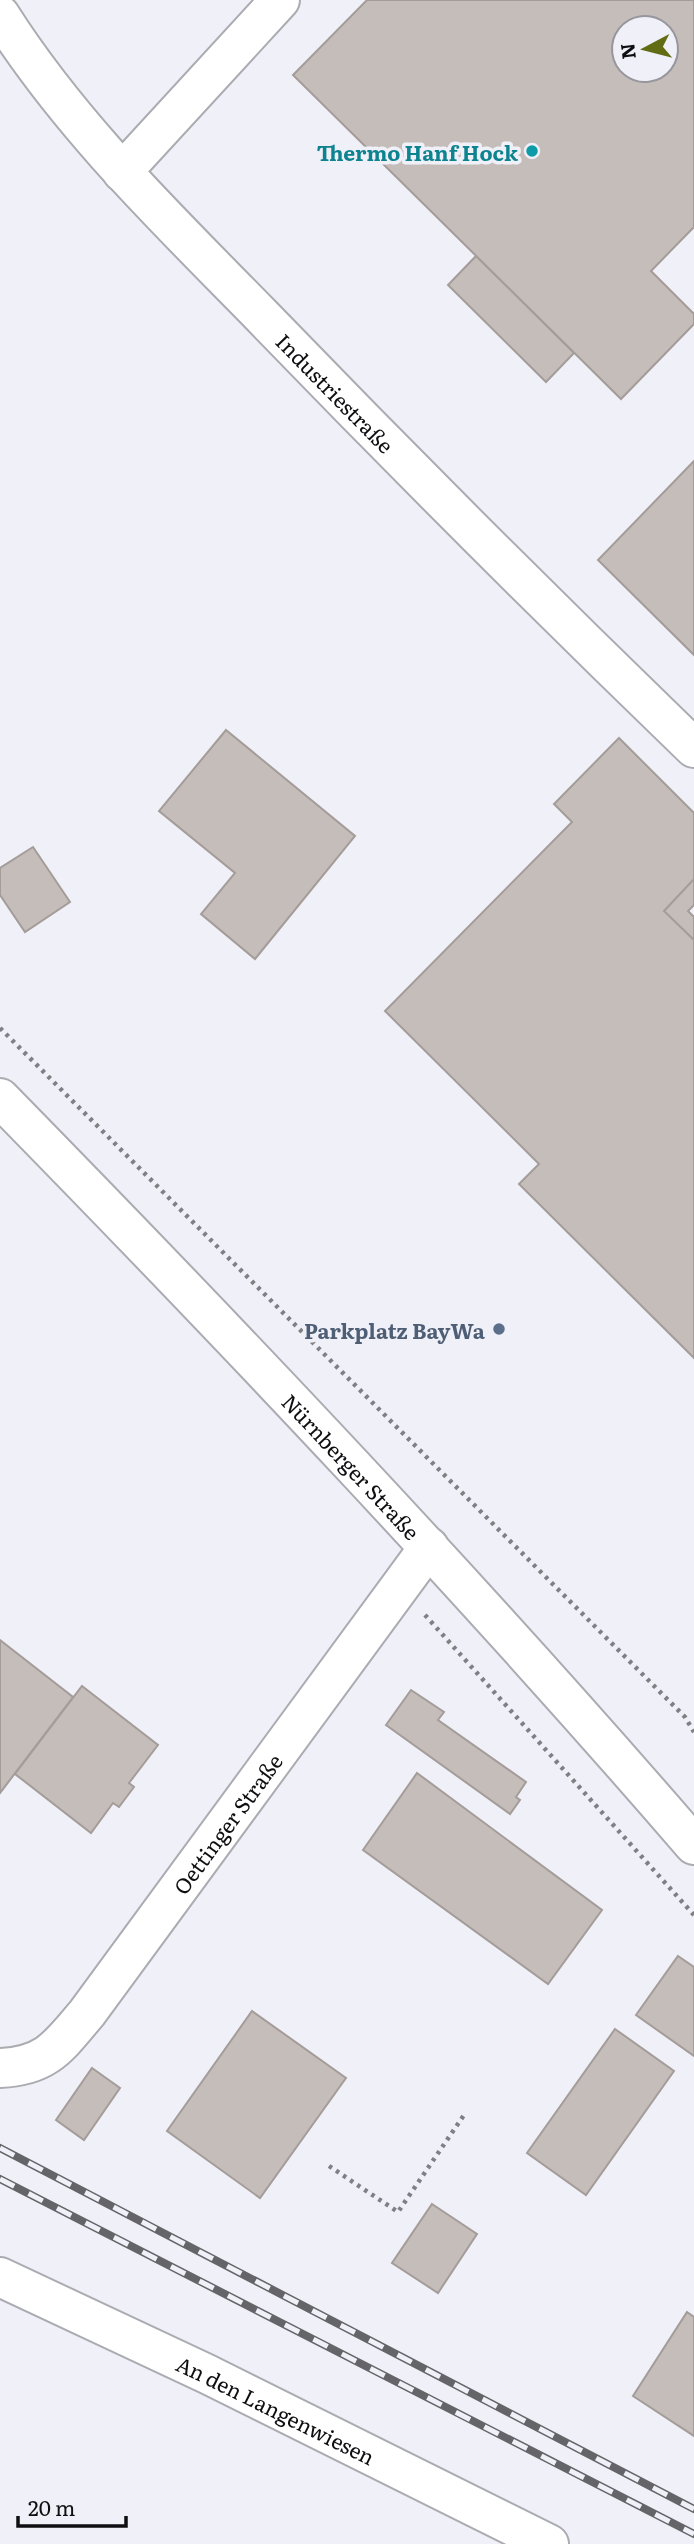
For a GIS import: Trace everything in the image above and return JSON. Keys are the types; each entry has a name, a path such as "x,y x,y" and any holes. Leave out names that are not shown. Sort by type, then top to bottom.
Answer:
{"street":[{"path":"122,172 280,0"},
{"name":"Industriestraße","path":"0,15 23,51 122,172 376,434 694,748"},
{"name":"Nürnberger Straße","path":"0,1098 159,1260 429,1547 561,1691 694,1845"},
{"name":"Oettinger Straße","path":"0,2068 20,2067 55,2052 88,2013 429,1547"},
{"name":"An den Langenwiesen","path":"0,2277 206,2374 549,2544"}],"path":[{"path":"0,1028 685,1717 694,1732"},
{"path":"399,1586 694,1915"},
{"path":"329,2166 398,2212 464,2115"}],"building":[{"name":"Thermo Hanf Hock","path":"367,0 694,0 694,227 651,271 694,314 694,324 621,399 293,75"},
{"path":"476,256 574,353 546,382 448,285"},
{"path":"694,461 694,655 598,560"},
{"path":"226,730 355,836 255,959 201,914 235,873 159,811"},
{"path":"619,738 694,813 694,879 664,911 694,940 694,1358 519,1184 539,1164 385,1011 572,822 554,804"},
{"path":"33,847 70,902 25,932 0,895 0,868"},
{"path":"694,879 694,905 688,911 694,917 694,940 664,911"},
{"path":"0,1640 73,1697 0,1793"},
{"path":"82,1686 158,1745 129,1783 134,1787 119,1807 113,1803 91,1833 15,1774"},
{"path":"411,1690 444,1712 438,1720 526,1782 516,1797 520,1800 510,1814 386,1725"},
{"path":"417,1773 602,1910 548,1984 363,1850"},
{"path":"678,1956 694,1967 694,2056 636,2015"},
{"path":"252,2011 346,2078 260,2198 167,2131"},
{"path":"615,2029 674,2071 586,2195 527,2153"},
{"path":"92,2068 120,2088 84,2140 56,2120"},
{"path":"432,2204 477,2234 438,2293 392,2263"},
{"path":"687,2312 694,2317 694,2436 633,2396"}],"railway":[{"path":"0,2148 694,2509"},
{"path":"0,2179 694,2534"}],"place":[{"name":"Thermo Hanf Hock","path":"532,151"},
{"name":"Parkplatz BayWa","path":"499,1329"}]}
